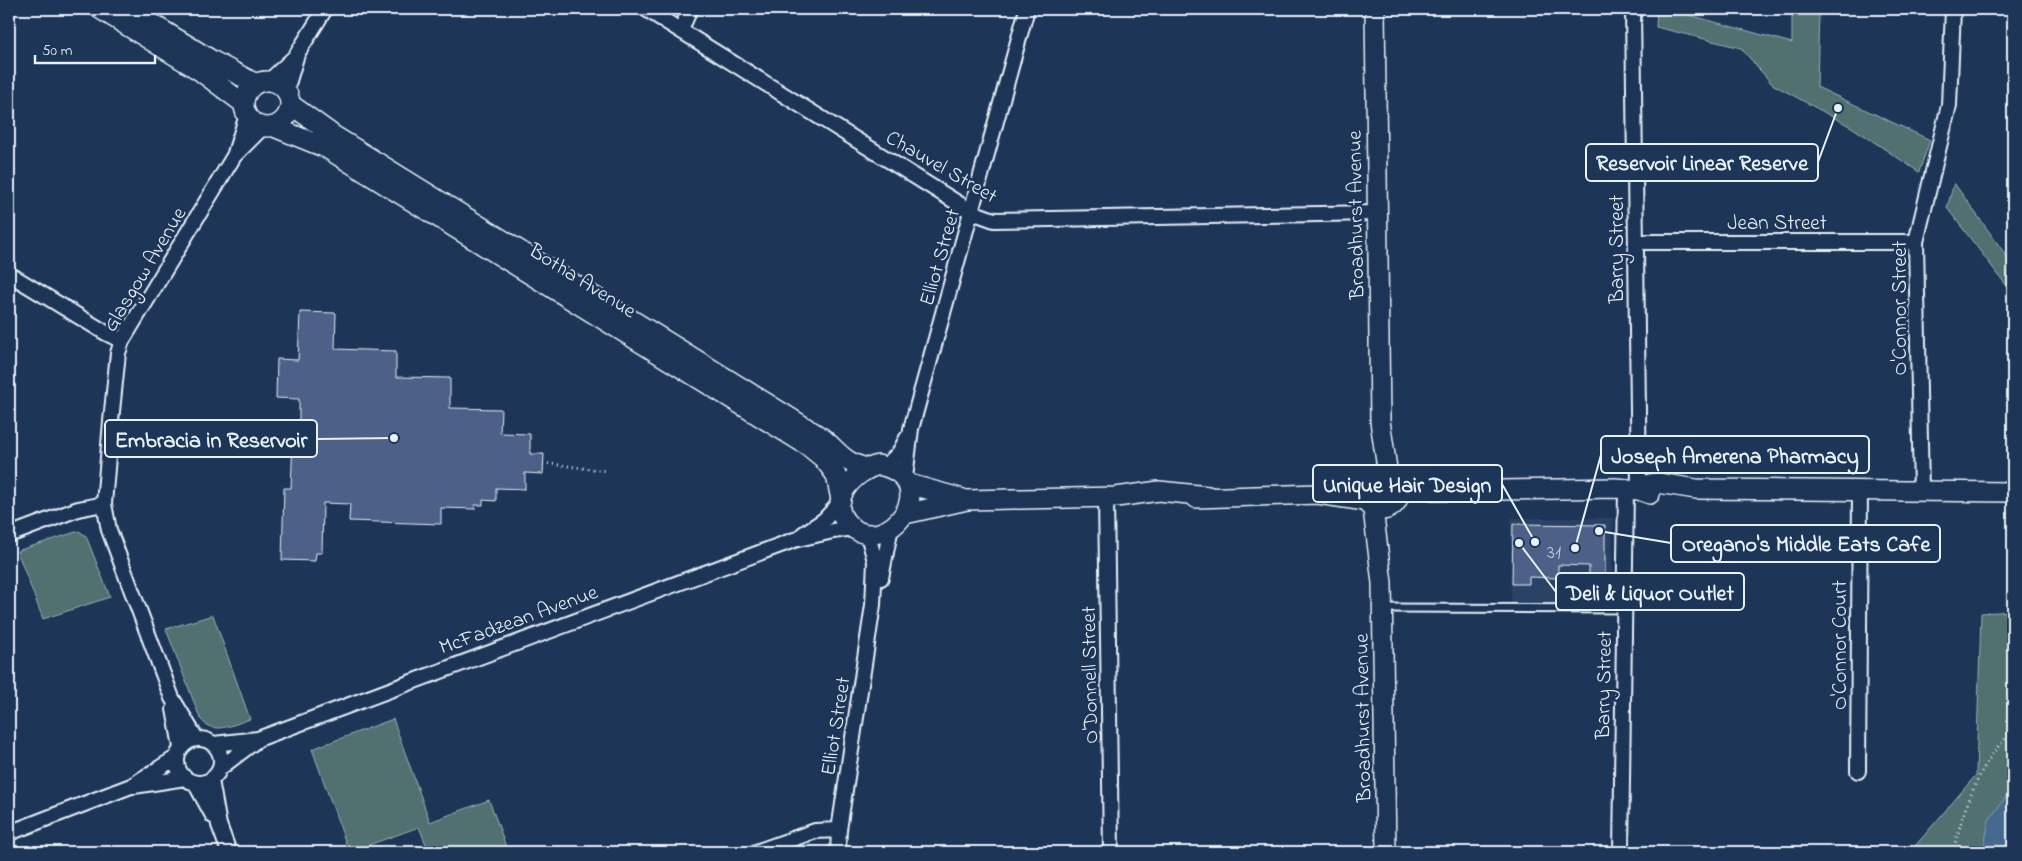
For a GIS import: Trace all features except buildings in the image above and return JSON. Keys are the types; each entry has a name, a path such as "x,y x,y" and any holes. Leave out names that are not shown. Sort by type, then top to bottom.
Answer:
{"street":[{"path":"100,9 200,71 245,110 251,121 268,127 286,118 288,97 297,54"},
{"path":"128,9 212,61 262,82 281,86 288,97"},
{"path":"245,110 247,92 297,54 325,9"},
{"name":"Chauvel Street","path":"646,9 972,212 994,220 1377,213"},
{"path":"681,30 690,9"},
{"name":"Elliot Street","path":"886,466 899,453 911,429 1027,9"},
{"name":"Broadhurst Avenue","path":"1375,9 1386,852"},
{"name":"Barry Street","path":"1621,852 1624,609 1632,489 1636,346 1637,242 1633,9"},
{"name":"O'Connor Street","path":"1921,491 1916,242 1949,105 1953,9"},
{"name":"Botha Avenue","path":"288,97 333,135 441,210 721,383 821,437 835,448 846,461 867,468"},
{"name":"Glasgow Avenue","path":"196,738 172,698 109,530 104,504 118,353 122,342 234,156 245,110"},
{"name":"Glasgow Avenue","path":"234,156 268,127"},
{"name":"Botha Avenue","path":"268,127 326,148 441,210"},
{"name":"Jean Street","path":"1637,242 1916,242"},
{"path":"9,274 122,342"},
{"name":"Botha Avenue","path":"721,383 823,458 836,475 840,502"},
{"name":"Elliot Street","path":"907,481 911,429"},
{"path":"907,481 910,500 905,514 891,527 880,533 860,532 846,522 841,513 840,502 846,489 854,478 867,468 878,465 886,466 899,472 907,481 967,500"},
{"path":"905,514 967,500 1111,497 1159,491 1208,496 1632,489 1658,483 1696,489 2013,492"},
{"name":"O'Connor Court","path":"1858,771 1860,490"},
{"name":"O'Donnell Street","path":"1111,497 1111,852"},
{"name":"McFadzean Avenue","path":"794,540 824,520 840,502"},
{"path":"9,535 78,509 104,504"},
{"name":"Elliot Street","path":"873,605 883,572 887,540 891,527"},
{"name":"McFadzean Avenue","path":"214,744 258,739 794,540 833,531 860,532"},
{"name":"Elliot Street","path":"838,852 839,830 873,605 875,562 860,532"},
{"name":"Glasgow Avenue","path":"172,698 179,752"},
{"path":"9,833 131,786 196,738 202,738 214,744 221,755 220,768 211,780 206,782 190,780 131,786"},
{"name":"McFadzean Avenue","path":"220,768 258,739"},
{"path":"179,752 177,765 190,780 219,825"},
{"path":"211,780 219,825 229,852"},
{"path":"756,852 815,831 839,830"}],"lane":[{"path":"1383,608 1624,609"}],"path":[{"path":"543,463 607,471"},
{"path":"1952,852 1960,826 1982,773 1996,749 2013,731"}],"shaded area":[{"path":"1511,518 1613,518 1612,604 1511,603"},
{"path":"2013,787 2013,852 1983,852 1989,820"}],"green space":[{"path":"1657,9 1667,9 1792,43 1792,9 1819,9 1817,87 1930,140 1919,172 1853,128 1772,84 1741,48 1656,27"},
{"path":"1954,183 2013,265 2013,294 1947,208"},
{"path":"79,531 86,536 110,597 43,619 17,551"},
{"path":"2013,611 2013,852 1910,852 1976,775 1981,613"},
{"path":"213,615 250,719 223,728 211,727 200,718 166,629"},
{"path":"393,719 430,822 489,800 508,852 429,852 419,827 349,852 312,749"}],"place":[{"name":"Reservoir Linear Reserve","path":"1838,108"},
{"name":"Embracia in Reservoir","path":"394,438"},
{"name":"Oregano's Middle Eats Cafe","path":"1599,531"},
{"name":"Unique Hair Design","path":"1535,542"},
{"name":"Deli & Liquor Outlet","path":"1519,543"},
{"name":"Joseph Amerena Pharmacy","path":"1575,548"}]}
